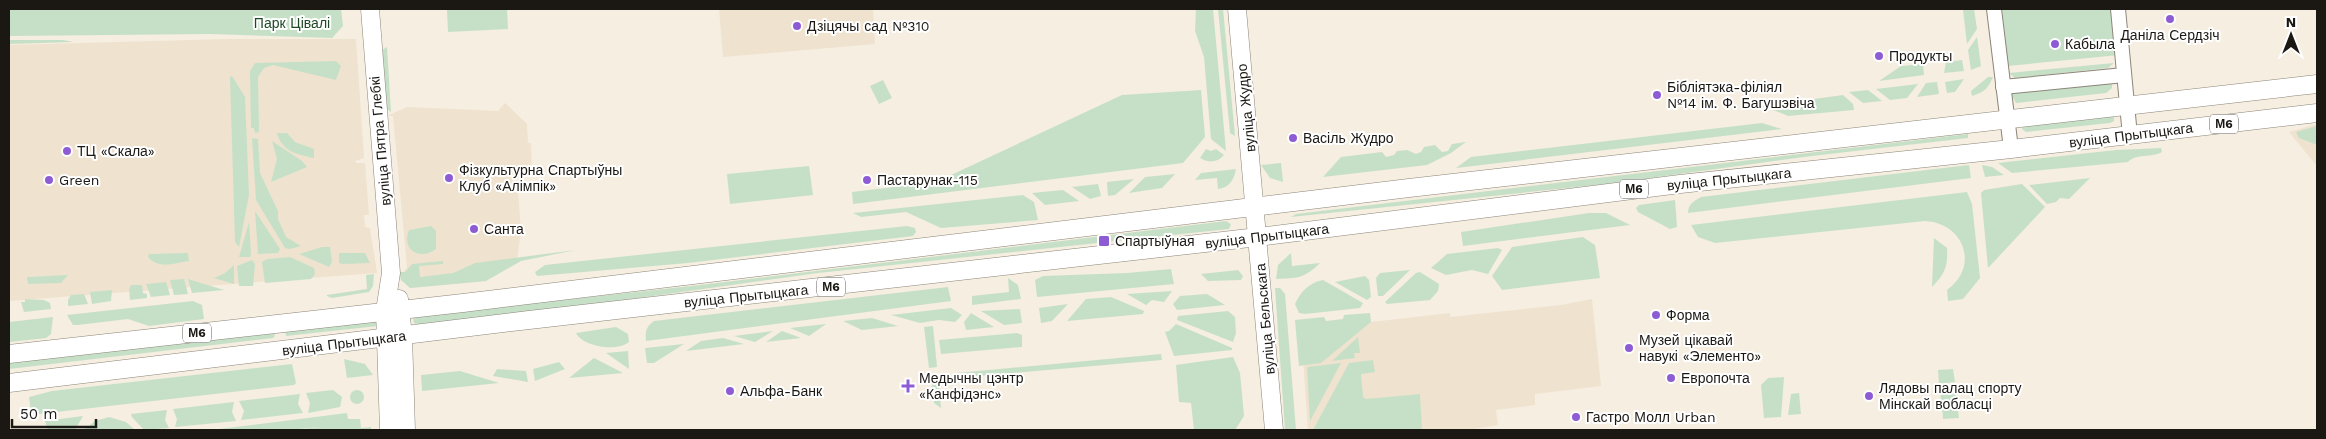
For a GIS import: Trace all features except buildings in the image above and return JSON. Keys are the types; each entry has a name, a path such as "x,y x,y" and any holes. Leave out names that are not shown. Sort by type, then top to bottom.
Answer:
{"main road":[{"name":"вуліца Пятра Глебкі","path":"370,9 394,310"},
{"name":"вуліца Жудро","path":"1237,9 1255,208"},
{"name":"вуліца Прытыцкага","path":"9,354 1255,208 1409,188 2317,84"},
{"name":"вуліца Прытыцкага","path":"9,383 1258,237 1670,185 2130,136 2317,113"},
{"name":"вуліца Бельскага","path":"1255,208 1274,430"},
{"path":"394,310 404,336 406,430"},
{"path":"389,430 386,338 394,310"},
{"path":"277,323 280,351"}],"street":[{"path":"1994,9 2010,149"},
{"path":"2118,9 2130,136"},
{"path":"2004,87 2124,75"}],"shaded area":[{"name":"Дзіцячы сад №310","path":"719,9 873,9 875,44 723,57"},
{"path":"225,39 356,39 364,158 355,161 356,163 365,163 369,215 364,215 365,227 370,228 377,273 9,301 9,45"},
{"path":"505,103 527,124 528,143 531,143 532,176 513,177 513,192 518,192 521,231 517,260 486,281 410,288 400,276 407,268 393,116 387,116 407,107 498,111"},
{"path":"2317,124 2317,166 2289,132"},
{"path":"1592,299 1601,386 1535,394 1535,405 1496,410 1498,425 1468,430 1308,430 1301,330 1450,313 1450,317 1561,305"}],"green space":[{"name":"Парк Цівалі","path":"9,9 341,9 343,26 332,38 210,34 9,36"},
{"path":"507,9 508,29 448,32 447,10"},
{"path":"1196,9 1213,9 1226,151 1211,139 1204,57 1195,31"},
{"path":"1218,9 1223,9 1235,136 1230,133"},
{"path":"1974,9 1977,29 1967,44 1963,10"},
{"path":"2002,9 2114,9 2119,55 2008,66"},
{"path":"1977,37 1981,66 1971,70 1968,50"},
{"path":"9,40 63,40 73,42 9,44"},
{"path":"387,47 391,112 386,108 382,50"},
{"path":"1962,60 1964,71 1944,73 1946,62"},
{"path":"336,61 341,66 336,80 273,65 264,68 258,77 259,132 255,133 254,128 251,128 250,71 255,63"},
{"path":"2114,63 2108,68 2015,78 2009,73"},
{"path":"1923,64 1924,75 1879,81 1901,66"},
{"path":"232,76 245,97 249,195 239,247 235,242 230,77"},
{"path":"1988,77 1993,77 1987,87 1972,96 1971,91"},
{"path":"1964,79 1955,92 1947,93 1945,82"},
{"path":"883,80 892,98 879,104 870,86"},
{"path":"1937,82 1939,94 1917,97 1926,83"},
{"path":"2112,82 2112,88 2106,93 2016,103 2010,92"},
{"path":"1918,84 1907,98 1890,100 1876,89"},
{"path":"1201,90 1205,137 1183,163 853,204 852,192 936,182 1122,95"},
{"path":"1868,90 1882,101 1863,103 1849,92"},
{"path":"1843,95 1853,104 1854,110 1788,116 1764,106"},
{"path":"2112,116 2114,121 2110,123 2026,132 2022,129 2023,126"},
{"path":"1762,123 1782,129 1456,168 1471,157"},
{"path":"2317,126 2317,145 2299,138 2296,132"},
{"path":"277,133 287,133 295,142 314,149 314,158 296,154 286,148"},
{"path":"1968,134 1968,138 1812,156 1606,184 1291,217 1296,214"},
{"path":"252,138 258,139 260,173 278,211 278,219 286,237 301,246 290,249 285,248 256,200"},
{"path":"272,141 302,161 307,167 271,182 277,159"},
{"path":"1466,142 1451,153 1427,165 1323,177 1341,157 1382,152 1386,157 1394,155 1397,151 1407,150 1416,154 1421,152 1424,147 1435,145 1442,152 1448,151 1452,144"},
{"path":"2161,148 2162,152 2158,154 2135,157 2128,162 2012,173 1998,163 2116,150"},
{"path":"1206,149 1211,151 1216,149 1224,155 1215,161 1206,161 1200,158"},
{"path":"1281,163 1283,182 1270,178 1261,165"},
{"path":"1969,165 1971,178 1688,213 1690,205 1701,197"},
{"path":"1982,165 1992,167 2004,175 1985,177"},
{"path":"809,166 813,195 730,204 727,174"},
{"path":"1236,169 1230,183 1222,188 1218,189 1217,178 1195,180 1201,173"},
{"path":"1175,174 1162,188 1129,193 1145,177"},
{"path":"2090,178 2069,199 2060,198 2056,202 2047,204 2029,185"},
{"path":"1134,179 1115,195 1108,196 1107,182"},
{"path":"1098,184 1101,196 1090,199 1072,187"},
{"path":"2022,184 2045,207 1988,268 1981,193 1984,190"},
{"path":"1063,190 1079,201 1045,205 1032,193"},
{"path":"1967,192 1972,204 1980,278 1963,299 1948,301 1947,290 1957,280 1963,269 1965,258 1963,247 1958,237 1950,229 1938,224 1925,221 1715,243 1698,237 1691,225"},
{"path":"1023,195 1034,202 1038,220 941,228 906,212 861,217 853,213"},
{"path":"1675,200 1677,227 1670,229 1638,212 1636,208 1639,205"},
{"path":"255,211 280,249 278,253 258,254"},
{"path":"1589,213 1606,213 1630,225 1463,246 1461,232"},
{"path":"1226,221 1231,224 1229,229 818,273 610,302 419,325 414,323 413,318 416,316 700,285"},
{"path":"249,222 251,254 250,257 239,257"},
{"path":"431,226 436,231 436,249 424,254 413,252 408,243 409,230"},
{"path":"907,226 915,228 916,232 913,236 688,263 537,276 535,272 545,265"},
{"path":"1583,237 1595,245 1600,278 1502,290 1492,276 1512,247"},
{"path":"1934,238 1947,248 1947,254 1945,269 1932,287"},
{"path":"322,247 330,247 332,262 329,267 299,254"},
{"path":"1498,248 1502,250 1488,274 1472,270 1446,275 1431,268 1447,254"},
{"path":"576,250 521,261 486,281 410,288 401,280 399,272 405,272 412,264 443,261 443,264 419,266 420,277 453,273 475,263"},
{"path":"188,253 189,261 167,265 152,261 148,257 149,254"},
{"path":"339,253 365,253 370,263 339,263"},
{"path":"1291,253 1292,266 1320,263 1300,277 1276,279 1278,265"},
{"path":"290,257 314,268 315,274 311,279 265,283 262,262 267,259"},
{"path":"252,260 255,264 253,286 239,286 237,266"},
{"path":"234,265 234,284 214,278 225,273"},
{"path":"1171,269 1174,284 1037,297 1035,280 1043,276 1127,273"},
{"path":"1238,270 1243,276 1241,280 1208,281 1201,274"},
{"path":"1410,270 1383,296 1378,296 1376,278 1380,273"},
{"path":"1420,272 1439,284 1438,291 1430,300 1387,304 1385,302 1416,273"},
{"path":"374,274 373,286 369,292 332,298 327,296 367,289 366,275"},
{"path":"68,275 61,283 28,284 27,277"},
{"path":"1365,276 1369,280 1371,297 1367,300 1335,282"},
{"path":"1008,278 1018,285 1021,299 972,305 972,296 1009,292"},
{"path":"184,279 188,294 174,295 170,280"},
{"path":"188,279 224,290 192,293"},
{"path":"1323,280 1363,303 1360,308 1299,313 1295,304 1300,295 1310,285"},
{"path":"166,282 170,295 151,297 146,284"},
{"path":"131,285 142,285 143,293 147,294 147,298 130,300 129,289"},
{"path":"948,287 951,301 646,341 649,325 654,321"},
{"path":"1275,288 1280,288 1285,294 1296,430 1285,430"},
{"path":"112,290 111,301 92,304 90,292"},
{"path":"1172,291 1164,302 1152,300 1146,305 1127,294"},
{"path":"84,294 88,304 68,306 68,300 71,295"},
{"path":"1207,294 1225,305 1177,310 1173,304 1180,296"},
{"path":"1111,297 1144,311 1143,314 1067,321 1086,299"},
{"path":"25,299 44,300 50,303 51,309 24,312 21,302 25,302"},
{"path":"193,301 202,305 204,319 149,326 128,319 73,325 67,315"},
{"path":"1068,304 1052,321 1041,323 1039,308"},
{"path":"951,308 962,315 955,322 939,320 920,323 891,315"},
{"path":"1020,309 1022,323 1004,325 981,311"},
{"path":"1228,311 1235,317 1236,333 1233,342 1177,320 1178,316"},
{"path":"971,313 994,327 966,330 964,322"},
{"path":"1370,313 1371,322 1321,363 1299,366 1295,320 1324,317 1326,321 1343,319 1344,315"},
{"path":"53,317 51,334 46,338 9,342 9,322"},
{"path":"872,318 898,326 862,330 843,321"},
{"path":"377,319 378,326 286,336 285,329"},
{"path":"826,324 809,336 790,328"},
{"path":"1176,324 1232,348 1232,350 1174,356 1165,332 1169,331"},
{"path":"933,326 937,367 929,368 924,327"},
{"path":"616,327 628,334 629,342 617,347 593,345 580,338 576,333"},
{"path":"273,331 275,336 273,338 9,369 9,363"},
{"path":"773,331 755,342 734,336"},
{"path":"782,331 801,338 766,342"},
{"path":"1017,333 1022,335 1022,347 941,354 939,340"},
{"path":"1358,337 1360,353 1354,353 1355,358 1332,361"},
{"path":"723,338 744,344 686,351 701,341"},
{"path":"684,344 654,363 647,363 645,348"},
{"path":"628,351 629,369 606,353"},
{"path":"1161,354 1162,360 956,378 957,373"},
{"path":"1233,357 1240,373 1244,416 1235,430 1194,430 1191,403 1179,402 1176,365"},
{"path":"594,358 623,373 569,378"},
{"path":"344,359 365,364 373,375 347,378"},
{"path":"1373,360 1375,372 1361,374 1363,397 1366,399 1420,394 1422,430 1313,430 1349,363"},
{"path":"559,362 565,369 535,381 533,369"},
{"path":"1341,363 1310,421 1307,367"},
{"path":"292,364 296,383 294,385 39,414 31,412 29,397 52,391"},
{"path":"497,369 526,371 528,382 493,376"},
{"path":"1953,369 1955,382 1939,384 1938,370"},
{"path":"460,371 499,383 422,391 421,375"},
{"path":"938,375 941,408 934,403 931,376"},
{"path":"1784,377 1781,417 1764,418 1761,385 1768,378"},
{"path":"1956,387 1957,401 1941,402 1940,389"},
{"path":"333,390 342,397 340,407 308,413 310,403 306,393"},
{"path":"354,390 360,390 364,397 360,404 354,404 350,400 350,394"},
{"path":"1799,393 1801,414 1788,415 1791,394"},
{"path":"300,394 298,404 303,413 241,420 244,411 239,401"},
{"path":"234,402 232,412 236,421 175,427 177,419 173,409"},
{"path":"1957,404 1959,418 1943,419 1942,406"},
{"path":"167,410 165,420 169,428 144,430 131,414"},
{"path":"347,413 348,419 360,419 361,428 371,427 371,430 296,430 319,427 290,430 211,430"},
{"path":"83,416 75,430 48,430 45,421"},
{"path":"109,417 126,422 135,430 84,430 95,421"}],"place":[{"name":"Даніла Сердзіч","path":"2170,19"},
{"name":"Дзіцячы сад №310","path":"797,26"},
{"name":"Кабыла","path":"2055,44"},
{"name":"Продукты","path":"1879,56"},
{"name":"Бібліятэка-філіял №14 ім. Ф. Багушэвіча","path":"1657,95"},
{"name":"Васіль Жудро","path":"1293,138"},
{"name":"ТЦ «Скала»","path":"67,151"},
{"name":"Фізкультурна Спартыўны Клуб «Алімпік»","path":"449,178"},
{"name":"Green","path":"49,180"},
{"name":"Пастарунак-115","path":"867,180"},
{"name":"Санта","path":"474,229"},
{"name":"Спартыўная","path":"1104,241"},
{"name":"Форма","path":"1656,315"},
{"name":"Музей цікавай навукі «Элементо»","path":"1629,348"},
{"name":"Европочта","path":"1671,378"},
{"name":"Медычны цэнтр «Канфідэнс»","path":"908,386"},
{"name":"Альфа-Банк","path":"730,391"},
{"name":"Лядовы палац спорту Мінскай вобласці","path":"1869,396"},
{"name":"Гастро Молл Urban","path":"1576,417"}]}
